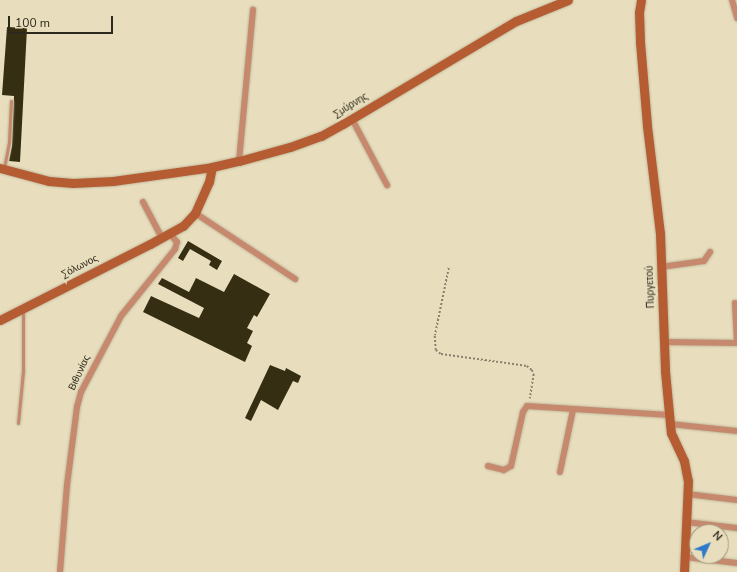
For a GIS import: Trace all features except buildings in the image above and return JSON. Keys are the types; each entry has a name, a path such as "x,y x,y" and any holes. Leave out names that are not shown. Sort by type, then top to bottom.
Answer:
{"street":[{"name":"Πυργετού","path":"641,0 639,12 640,42 647,126 658,203 662,267 664,342 671,433 684,461 688,481 684,572"},
{"path":"732,0 737,18"},
{"name":"Σμύρνης","path":"2,169 26,176 58,182 125,180 212,167 239,161 308,141 352,119 516,21 562,1"},
{"path":"239,161 253,10"},
{"path":"352,119 387,185"},
{"path":"212,167 209,182 195,213 295,279"},
{"name":"Βιθυνίας","path":"60,572 68,477 81,392 121,316 176,249 177,242 166,236 143,202"},
{"name":"Σόλωνος","path":"0,320 166,236 183,226 195,213"},
{"path":"662,267 704,261 710,252"},
{"path":"664,342 737,343 735,302"},
{"path":"488,466 504,470 511,466 523,412 525,407 530,405 670,420 737,431"},
{"path":"560,472 572,410"},
{"path":"687,494 737,500"},
{"path":"686,522 737,528"},
{"path":"685,557 737,563"}],"lane":[{"path":"2,169 9,142 12,101"},
{"path":"18,423 22,371 23,308"}],"path":[{"path":"449,268 435,336 436,350 441,354 526,366 532,370 534,374 530,405"}]}
